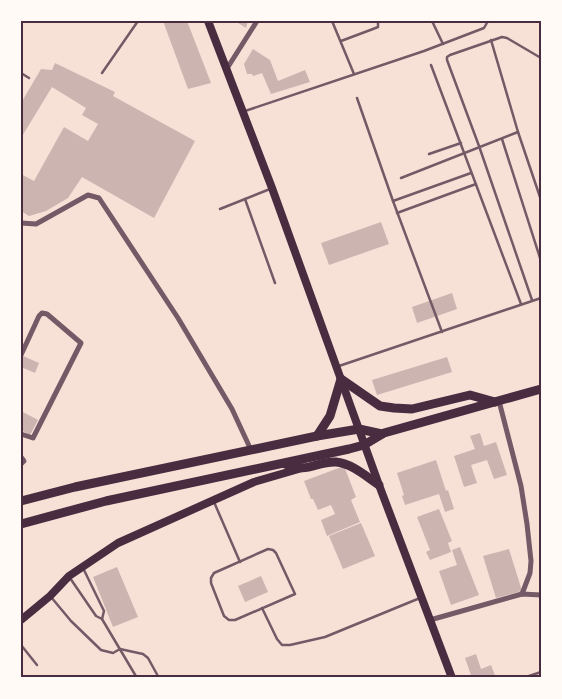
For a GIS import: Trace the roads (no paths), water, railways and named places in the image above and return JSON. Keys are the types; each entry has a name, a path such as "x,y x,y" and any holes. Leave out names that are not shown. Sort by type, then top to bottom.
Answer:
{"main road":[{"path":"208,21 272,188 364,445 452,678"},
{"path":"341,380 380,406 394,408 412,409 470,396 497,402"},
{"path":"318,436 330,416 341,380"},
{"path":"21,524 106,501 285,464 364,445 382,434 541,389"},
{"path":"21,501 75,487 318,436 359,429 382,434"},
{"path":"21,620 50,596 69,576 118,543 254,482 302,468 337,462 348,466 379,485"},
{"path":"285,464 294,468 302,468"}],"street":[{"path":"226,71 256,21"},
{"path":"21,223 36,224 88,195 99,198 183,326 232,409 251,450"},
{"path":"21,355 42,313 47,314 81,342 35,435 32,438 21,434"},
{"path":"497,402 521,486 527,524 531,561 530,573 522,594"},
{"path":"21,457 24,461 21,464"},
{"path":"430,620 522,594 541,595"}],"lane":[{"path":"102,72 138,21"},
{"path":"332,21 354,74"},
{"path":"341,41 378,27 378,21"},
{"path":"432,21 443,44"},
{"path":"242,111 443,44 484,28 488,21"},
{"path":"532,300 447,57 450,54 497,37 507,38 541,58"},
{"path":"491,40 518,132 541,200"},
{"path":"432,66 522,304"},
{"path":"21,73 29,78"},
{"path":"357,98 397,213 442,332"},
{"path":"401,178 518,132"},
{"path":"502,139 541,261"},
{"path":"429,154 461,143"},
{"path":"393,201 471,173"},
{"path":"397,213 476,184"},
{"path":"220,209 272,188"},
{"path":"245,199 275,283"},
{"path":"336,367 541,298"},
{"path":"213,500 240,562"},
{"path":"268,550 276,553 295,594 262,608 236,620 229,620 224,616 211,583 214,573 268,550"},
{"path":"82,566 104,611 102,619"},
{"path":"69,576 96,616 102,619 137,678"},
{"path":"50,596 71,621 100,650 107,653 120,649 143,654 148,658 159,678"},
{"path":"262,608 277,639 282,645 290,646 325,637 422,598"},
{"path":"21,645 37,665"},
{"path":"523,678 541,672"}]}
